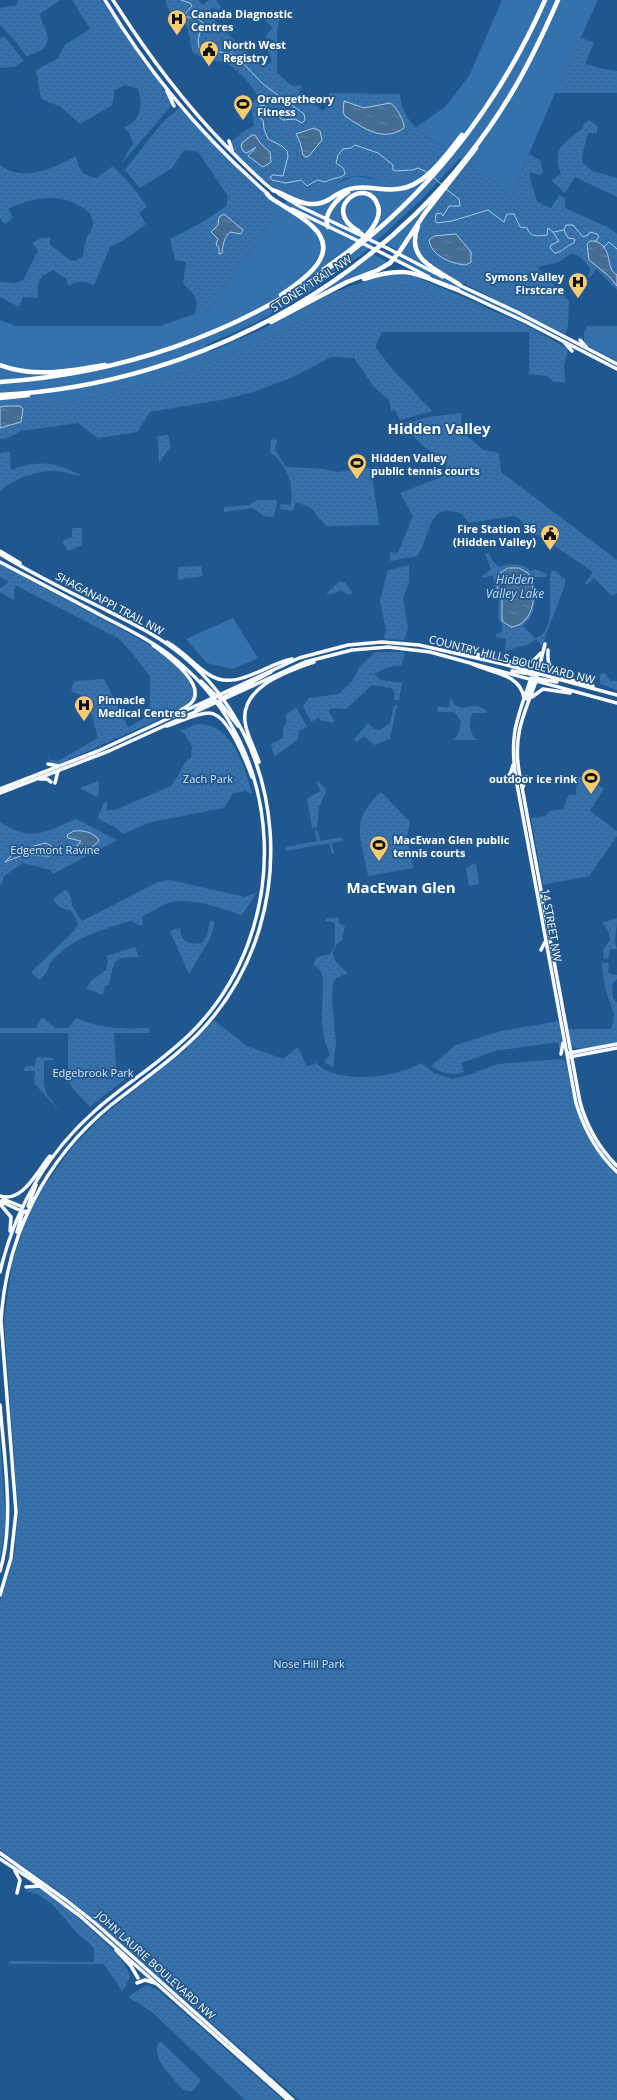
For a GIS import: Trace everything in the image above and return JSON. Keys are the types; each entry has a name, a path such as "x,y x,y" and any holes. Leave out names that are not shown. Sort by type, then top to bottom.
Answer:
{"highway":[{"name":"STONEY TRAIL NW","path":"0,382 40,379 89,371 178,347 238,321 296,290 332,267 357,248 395,214 471,125 497,92 527,38 545,0"},
{"name":"STONEY TRAIL NW","path":"0,395 100,382 139,372 206,350 266,322 337,280 377,248 438,193 448,181 506,101 540,41 558,0"},
{"path":"273,190 303,204 313,205 322,203 345,190 358,187 401,189 425,179"},
{"path":"328,227 327,219 329,212 339,198 358,187"},
{"path":"296,290 371,231 377,220 378,207 373,198 366,193 352,195 347,199 343,208 346,221 357,232 366,238"},
{"path":"206,350 248,334 348,282 382,268 398,254 438,193"},
{"path":"238,321 301,281 317,265 322,255 321,238 313,226 267,194"},
{"path":"420,221 414,239 418,255 429,266 460,285"},
{"path":"314,299 355,282 394,271 409,272 458,290"},
{"path":"0,365 28,372 58,371 116,363 178,347"},
{"path":"0,398 56,392 94,385 100,382"}],"main road":[{"path":"105,0 142,56 162,83 198,124 267,194 288,207 497,308 617,369"},
{"path":"113,0 140,42 186,102 237,158 273,190 294,203 357,232"},
{"path":"162,83 173,101 174,106"},
{"path":"229,141 230,147 237,158"},
{"path":"366,238 517,312 617,364"},
{"path":"580,340 588,349"},
{"path":"563,341 572,351"},
{"path":"0,551 32,572"},
{"name":"SHAGANAPPI TRAIL NW","path":"0,554 153,635 183,656 218,698 247,738 263,784 270,832 271,867 269,890 258,936 240,975 213,1016 182,1049 107,1108 76,1137 53,1166 24,1210"},
{"name":"SHAGANAPPI TRAIL NW","path":"0,562 160,647 191,672 218,698 243,748 255,780 265,832 264,884 252,935 235,973 223,992 191,1032 152,1066 98,1108 72,1132 56,1152 40,1175 6,1250 0,1272"},
{"path":"137,634 172,661 189,677 195,688 194,698 190,704 170,718"},
{"path":"153,635 187,656 207,674 221,680 238,680 287,660 299,658"},
{"name":"COUNTRY HILLS BOULEVARD NW","path":"0,793 99,755 191,714 218,698 264,676 276,668 299,658 340,646 371,642 409,643 454,651 535,676 593,697 617,703"},
{"path":"519,728 545,644"},
{"name":"COUNTRY HILLS BOULEVARD NW","path":"0,790 61,766 218,698 294,667 326,656 359,649 388,648 430,652 497,669 535,676"},
{"path":"548,650 549,665 557,672 617,695"},
{"path":"454,651 461,651 521,664 533,661 541,653"},
{"path":"263,784 258,758 246,726 245,713 247,703 252,694 267,683 326,656"},
{"path":"468,661 474,665 514,680 521,687 524,699"},
{"path":"535,676 617,695"},
{"name":"14 STREET NW","path":"535,676 530,699 519,728 516,756 568,1042 568,1055 574,1094 584,1124 597,1148 617,1172"},
{"name":"14 STREET NW","path":"535,676 524,699 514,730 514,762 564,1040 587,1123 600,1146 617,1166"},
{"path":"530,699 540,690 548,689 593,697"},
{"path":"151,731 202,714 209,713 222,718 239,748 259,797"},
{"path":"508,777 512,772 514,762"},
{"path":"48,764 61,766"},
{"path":"37,779 47,779 53,783 58,771"},
{"path":"523,790 526,777"},
{"path":"541,950 546,939"},
{"path":"561,1054 564,1040"},
{"path":"568,1042 571,1047 579,1050"},
{"path":"568,1055 579,1050 617,1044"},
{"path":"568,1055 578,1055 617,1048"},
{"path":"573,1068 575,1058 578,1055"},
{"path":"0,1197 9,1198 20,1193 56,1152"},
{"path":"0,1197 24,1210"},
{"path":"0,1201 24,1210"},
{"path":"0,1204 8,1213 11,1222 6,1250"},
{"path":"0,1595 11,1558 15,1520 1,1338 3,1294 24,1210"},
{"path":"0,1405 8,1520 7,1540 0,1571"},
{"name":"JOHN LAURIE BOULEVARD NW","path":"0,1853 66,1900 95,1923 293,2100"},
{"name":"JOHN LAURIE BOULEVARD NW","path":"0,1859 63,1902 288,2100"},
{"path":"14,1868 20,1880 17,1893"},
{"path":"26,1887 41,1886"},
{"path":"106,1939 131,1966 138,1978"},
{"path":"137,1983 145,1980 160,1986"}],"green space":[{"path":"18,0 60,0 40,14 48,39 47,44 44,48 27,57 16,42 0,25 0,8 16,5"},
{"path":"72,0 102,0 141,59 168,94 172,105 121,164 133,143 129,133 124,127 130,125 134,121 140,111 140,99 137,88 125,85 115,90 112,105 80,124 61,107 41,99 36,70 57,59 65,45 90,29"},
{"path":"166,0 198,0 203,5 209,0 215,0 221,7 219,10 212,8 208,14 263,68 272,61 267,48 274,41 265,37 273,28 266,21 272,13 275,12 281,15 277,30 277,73 291,85 302,86 299,92 323,111 329,103 329,93 400,94 405,113 410,121 430,139 447,150 424,174 394,182 364,176 354,176 317,193 309,195 302,194 294,190 289,197 248,167 230,143 243,132 254,126 251,104 258,97 256,93 248,82 228,64 203,58 192,51 187,26 170,13"},
{"path":"502,0 598,0 555,93 512,193 460,158 422,199 364,253 308,293 255,323 206,345 209,352 258,331 337,291 393,272 414,276 496,311 467,300 443,298 428,289 387,282 325,301 319,305 313,314 283,330 182,373 99,396 62,403 28,401 0,403 0,320 15,326 160,326 209,309 294,190 302,195 309,195 355,176 385,181 399,181 417,174 424,174 447,150 415,128 445,107 469,76"},
{"path":"4,36 24,61 14,67 0,68 0,39"},
{"path":"580,37 594,43 585,63 599,68 617,71 617,93 555,93"},
{"path":"179,108 249,180 281,208 209,309 194,315 196,310 195,298 183,284 186,262 175,260 170,239 199,224 226,206 228,196 198,152 184,150 172,168 140,188 125,170 162,123"},
{"path":"589,120 598,127 597,133 588,133 582,156 583,163 592,171 617,178 617,197 575,177 565,193 551,180 561,174 558,165 558,157 562,146 584,127 582,125"},
{"path":"529,154 541,161 543,174 539,175 531,172 529,175 537,202 551,208 559,195 565,198 565,208 607,227 617,234 617,290 596,269 590,278 588,276 591,270 590,268 578,255 575,254 569,255 563,260 554,264 543,265 538,268 569,301 568,326 565,334 449,276 426,261 417,248 418,230 422,221 467,163 512,193"},
{"path":"76,156 78,165 82,171 91,177 96,178 113,166 132,186 147,207 139,213 146,224 124,240 110,247 94,285 82,282 69,286 66,278 53,270 41,278 38,288 38,298 23,297 19,307 0,297 0,282 15,283 23,280 38,250 32,243 41,238 50,237 50,245 70,260 75,261 83,256 85,242 93,227 93,221 90,213 81,206 68,201 51,198 25,202 8,209 13,218 5,224 0,218 0,165 18,173 38,172 49,169"},
{"path":"428,202 430,203 398,250 385,244"},
{"path":"413,233 427,266 401,253"},
{"path":"373,254 388,262 311,299"},
{"path":"398,257 524,317 549,332 396,259"},
{"path":"387,282 428,289 443,298 467,300 526,325 568,349 564,366 565,382 554,382 547,376 529,374 529,332 382,332 376,348 394,371 432,411 400,420 395,410 391,411 389,400 374,387 354,358 331,357 293,377 253,392 226,399 150,412 137,432 98,438 78,423 21,431 5,439 0,439 0,403 28,401 62,403 99,396 182,373 283,330 313,314 319,305 325,301"},
{"path":"587,326 617,326 617,332 584,332"},
{"path":"584,332 617,332 617,361 584,344"},
{"path":"461,413 462,432 484,450 499,453 501,472 617,560 617,593 612,596 594,578 587,585 585,583 593,572 543,538 525,530 522,521 514,516 469,523 461,513 445,511 439,513 431,523 417,556 390,561 390,552 398,553 413,516 400,493 444,476 447,462 420,443 405,423 429,417"},
{"path":"168,435 171,446 159,463 158,440 155,437"},
{"path":"271,439 277,440 275,450 286,467 325,469 337,472 380,467 382,473 372,475 379,525 326,526 311,508 296,502 293,511 281,509 280,504 290,505 291,503 292,496 290,481 288,474 280,462 270,452"},
{"path":"10,452 11,470 30,464 47,464 56,465 82,476 58,471 35,473 20,478 0,491 0,454"},
{"path":"257,500 277,500 274,517 264,516 253,508 224,512 224,507 249,505"},
{"path":"72,528 82,528 82,545 68,551 62,541 72,537"},
{"path":"489,553 491,559 499,567 516,564 524,566 531,571 534,569 547,574 546,577 533,577 535,591 534,609 528,621 523,626 535,638 542,634 547,628 550,609 551,572 554,570 565,579 565,584 542,646 536,639 529,644 505,651 506,639 496,637 496,634 502,632 502,625 498,617 499,597 494,584 493,575 483,578 482,576 491,569 485,554"},
{"path":"0,564 150,645 183,673 192,687 194,695 186,705 164,717 59,764 51,764 47,754 51,760 58,761 98,738 90,708 86,708 87,707 85,705 89,699 71,691 74,681 104,679 128,727 143,719 150,711 150,676 118,638 15,585 14,600 0,592 0,588 9,582 0,577"},
{"path":"409,565 409,582 403,598 408,629 404,640 386,639 384,636 386,631 380,600 388,570"},
{"path":"201,566 203,576 178,580 178,567"},
{"path":"339,582 345,582 352,592 350,595 340,591 328,595 327,593"},
{"path":"233,618 258,658 233,669 207,663 186,639"},
{"path":"375,652 403,652 405,655 401,666 389,667 374,674 380,680 402,683 399,700 394,700 395,694 392,688 372,685 346,709 335,708 328,710 334,720 333,723 320,720 319,717 311,722 303,706 309,698 339,694 352,681 360,666"},
{"path":"604,673 611,681 617,681 617,690 600,684 600,674"},
{"path":"451,698 454,704 461,708 476,706 487,710 486,713 472,713 470,728 472,734 477,740 454,740 459,732 461,721 454,712 437,712 438,706 448,708"},
{"path":"394,705 397,705 390,739 374,745 364,736 356,742 354,740 368,723 374,729 380,730 390,723"},
{"path":"296,707 307,727 299,731 298,739 274,757 271,744 283,738 283,729 287,721 285,716"},
{"name":"Zach Park","path":"197,724 209,725 219,730 228,738 241,759 252,794 245,791 233,793 224,808 151,822 123,834 115,827 100,820 98,817 105,801 107,801 107,810 115,810 171,786 185,762 191,757 192,747 185,734 180,731"},
{"path":"577,776 593,782 604,789 590,811 617,831 617,836 589,876 543,885 531,818 546,816 549,811 563,809 569,794 576,795"},
{"path":"99,781 99,795 97,797 80,788"},
{"path":"318,781 327,790 319,807 317,827 312,828 307,798 321,791 316,782"},
{"path":"381,792 410,822 407,837 413,868 368,876 361,840 361,821 364,812"},
{"name":"Edgemont Ravine","path":"76,819 117,840 53,874 51,870 23,863 3,877 3,883 0,884 0,822 21,832 30,834 46,831"},
{"path":"315,831 318,831 320,841 342,837 343,841 332,843 334,854 332,854 329,843 286,851 286,847 317,841"},
{"path":"474,863 476,864 479,884 469,886 466,869"},
{"path":"170,880 245,897 257,892 242,915 196,902 186,901 168,903 143,916 142,926 131,921 99,931 78,941 59,954 50,963 48,970 39,980 31,972 75,930 78,923 71,911 59,907 53,899 66,889 71,897 72,906 82,921 158,882"},
{"path":"338,917 339,924 345,925 342,940 337,944 333,953 339,965 348,973 336,978 333,982 332,1001 336,1043 333,1067 324,1062 330,1055 325,1042 322,1024 323,976 319,969 313,965 317,957 330,954 335,945 335,924 334,922 325,921 327,918"},
{"path":"617,918 615,938 617,949 610,949 608,959 604,959 603,950 610,940 608,930 602,923"},
{"path":"210,920 215,922 211,937 189,974 170,931 180,928 180,933 186,942 202,943 207,936"},
{"path":"135,947 139,957 123,958 116,962 112,970 109,985 105,985 103,995 86,988 92,980 106,970 108,960 106,956"},
{"path":"602,963 609,963 608,973 617,975 617,979 612,984 613,998 617,1003 617,1042 587,1048 576,1048 571,1046 567,1029 611,1029 613,1023 614,1015 605,987"},
{"name":"Edgebrook Park","path":"42,1017 55,1028 68,1028 76,1018 85,1022 112,1028 148,1028 150,1033 114,1033 116,1067 125,1079 90,1107 73,1089 68,1080 68,1033 0,1033 0,1028 36,1028"},
{"name":"Nose Hill Park","path":"214,1020 247,1046 283,1059 298,1047 306,1065 309,1066 316,1063 325,1070 352,1077 383,1075 410,1068 421,1063 434,1073 452,1079 498,1064 563,1059 566,1062 577,1108 588,1137 606,1163 617,1174 617,2100 299,2100 96,1922 61,1893 0,1850 0,1601 15,1553 18,1509 4,1322 12,1263 29,1212 42,1189 74,1145 99,1119 184,1051"},
{"path":"559,1021 562,1043 560,1052 558,1042 495,1051 461,1063 464,1072 455,1074 443,1072 431,1066 456,1045 501,1031"},
{"path":"37,1057 54,1058 54,1060 44,1061 44,1085 46,1093 60,1112 34,1083 35,1071 24,1071 25,1066 35,1066"},
{"path":"0,1437 6,1524 0,1560"},
{"path":"34,1888 41,1889 78,1918 119,1957 127,1969 130,1978 122,1991 104,1964 9,1964 9,1961 94,1962 94,1949 76,1932 60,1912 39,1895 31,1892 24,1892"},
{"path":"146,1985 158,1990 283,2100 245,2100 152,2012 128,1997"},
{"path":"161,2042 200,2079 200,2082 192,2091 183,2090 164,2068 158,2056 157,2050 158,2043"}],"water":[{"path":"344,101 364,108 390,103 400,114 404,128 388,134 381,134 366,129 345,116 343,112"},
{"path":"314,128 320,131 322,140 309,156 306,157 303,155 300,142 296,134"},
{"path":"252,135 255,135 261,144 270,152 271,162 263,167 248,156 256,147 247,153 244,152 241,147 242,143"},
{"path":"224,214 243,230 241,234 230,232 226,236 222,253 219,254 219,248 216,244 218,239 211,232 218,225 219,217"},
{"path":"456,234 471,252 471,262 466,265 449,261 438,255 431,246 429,240 434,236"},
{"path":"590,241 596,241 602,245 608,254 611,268 617,275 617,286 610,277 589,260 587,244"},
{"path":"20,406 23,409 21,422 0,428 0,407"},
{"name":"Hidden Valley Lake","path":"508,568 519,568 528,573 533,588 530,614 519,625 511,627 502,621 502,600 496,583 499,574"},
{"path":"74,831 88,832 97,837 99,840 92,847 77,849 75,848 81,841 68,838 67,835"},
{"path":"45,843 50,845 54,850 50,856 23,855 5,862 18,849"}],"waterway":[{"path":"181,0 190,3 192,6 183,16 198,19 203,23 198,39 199,48 236,56 263,84 304,114 305,120 302,123 295,119 283,120 265,106 261,105 257,108 257,116 263,120 264,129 268,139 282,146 287,151 288,156 283,176 273,175 270,177 272,180 286,183 301,180 307,186 317,180 326,182 331,179 341,177 345,174 345,171 336,163 338,155 343,149 351,148 355,145 378,153 393,165 393,170 395,171 412,170 418,168 427,172"},
{"path":"433,177 441,184"},
{"path":"446,189 459,199 460,206 449,206 443,216 441,213 436,214 435,221 437,223 452,221 488,210 504,222 507,214 514,214 520,227 527,228 533,235 547,235 548,228 553,232 559,241 551,245 550,248 555,253 574,243 575,239 568,238 564,230 566,225 573,225 583,237 588,235 590,232 597,234 599,237 595,242"},
{"path":"554,232 564,230"},
{"path":"603,248 609,242 617,249"}],"place":[{"name":"Canada Diagnostic Centres","path":"177,36"},
{"name":"North West Registry","path":"209,67"},
{"name":"Orangetheory Fitness","path":"243,121"},
{"name":"Symons Valley Firstcare","path":"578,299"},
{"name":"Hidden Valley public tennis courts","path":"357,480"},
{"name":"Fire Station 36 (Hidden Valley)","path":"550,551"},
{"name":"Pinnacle Medical Centres","path":"84,722"},
{"name":"outdoor ice rink","path":"591,795"},
{"name":"MacEwan Glen public tennis courts","path":"379,862"}],"district":[{"name":"Hidden Valley","path":"439,428"},
{"name":"MacEwan Glen","path":"401,887"}]}
